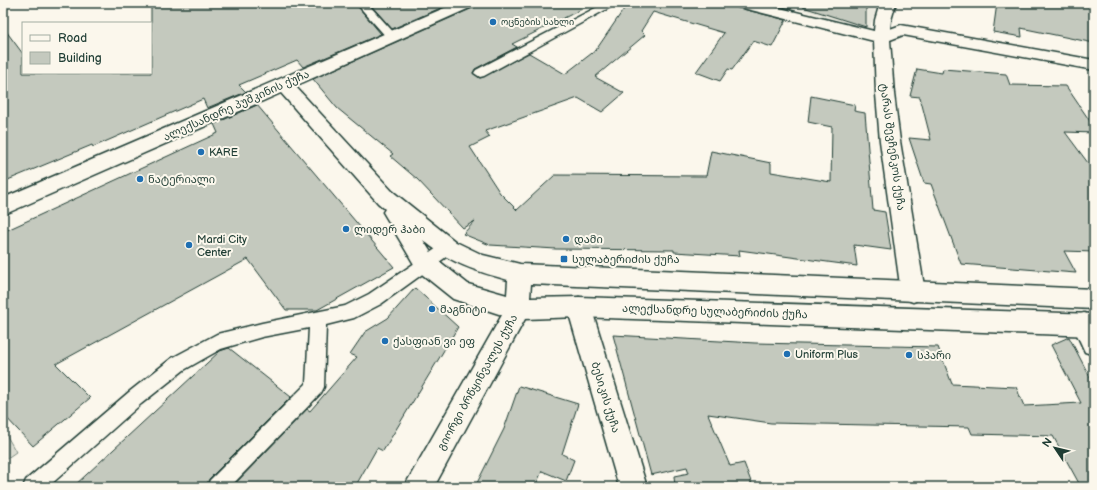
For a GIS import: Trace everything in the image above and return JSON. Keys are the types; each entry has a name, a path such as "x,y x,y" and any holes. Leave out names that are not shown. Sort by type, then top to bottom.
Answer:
{"street":[{"name":"ალექსანდრე პუშკინის ქუჩა","path":"3,207 469,3"},
{"path":"740,3 882,38 901,30 1094,65"},
{"name":"ტარას შევჩენკოს ქუჩა","path":"888,3 884,7 882,38 884,96 913,292"},
{"name":"ალექსანდრე სულაბერიძის ქუჩა","path":"283,84 385,197 448,248 478,263 520,274 1094,299"},
{"name":"ალექსანდრე სულაბერიძის ქუჩა","path":"385,197 426,264 461,292 518,309 579,307 1091,331"},
{"name":"გიორგი ბრწყინვალეს ქუჩა","path":"418,487 518,309 520,274"},
{"name":"ბესიკის ქუჩა","path":"579,307 633,487"}],"lane":[{"path":"361,3 392,37"},
{"path":"480,73 613,3"},
{"path":"33,487 136,398 178,364 217,342 262,330 348,313 375,299 448,248"},
{"path":"217,487 315,387 318,319"}],"shaded area":[{"path":"777,3 879,3 869,29"},
{"path":"3,429 16,452 3,461"}],"building":[{"path":"151,3 355,3 381,34 303,67 297,60 239,85 246,92 207,108 203,99 93,147 92,145 3,182 3,27 22,53 22,74 152,74"},
{"path":"369,3 452,3 392,29"},
{"path":"478,3 594,3 512,44 517,47 475,69 473,73 480,78 529,53 565,74 596,50 628,3 730,3 735,7 786,20 772,47 753,41 732,70 728,69 720,81 696,72 724,33 653,12 641,31 645,35 595,77 624,93 602,112 578,98 485,131 490,137 470,147 500,193 517,210 555,175 706,176 711,151 771,163 771,172 831,182 832,127 808,122 811,96 855,105 854,111 865,113 873,210 885,212 891,250 854,245 857,266 739,250 740,256 674,252 674,250 556,249 490,245 463,234 475,221 463,228 417,179 390,156 393,154 337,108 313,79 475,7"},
{"path":"765,3 794,3 791,9"},
{"path":"804,3 866,3 866,27 803,7"},
{"path":"997,3 1094,3 1094,43 1021,28 1022,37 993,32"},
{"path":"917,69 942,73 943,69 1006,74 1010,85 1066,86 1094,127 1094,133 1065,132 1094,171 1094,252 1064,251 1076,273 961,264 931,184 924,183 909,138 931,140 920,97 910,96"},
{"name":"Mardi City Center","path":"257,105 394,267 317,310 286,310 248,259 56,364 90,398 33,446 3,414 3,232 218,133 214,124"},
{"path":"415,288 458,327 383,451 377,448 355,487 232,487 307,409 310,411 357,357 350,354 365,332 388,318"},
{"path":"613,335 755,343 938,347 952,384 1016,387 1024,406 1081,403 1051,345 1069,337 1094,385 1094,487 1081,487 1053,436 972,434 969,427 771,423 708,414 730,466 744,463 753,487 675,487 674,476 689,473 687,467 651,475"},
{"path":"229,348 291,397 209,479 206,487 73,487 220,351"},
{"path":"519,386 578,404 562,454 574,460 566,481 542,471 535,487 475,487 504,429"}],"place":[{"name":"ოცნების სახლი","path":"493,22"},
{"name":"KARE","path":"201,152"},
{"name":"ნატერიალი","path":"140,179"},
{"name":"ლიდერ ჰაბი","path":"346,229"},
{"name":"დამი","path":"566,239"},
{"name":"Mardi City Center","path":"189,245"},
{"name":"სულაბერიძის ქუჩა","path":"564,259"},
{"name":"მაგნიტი","path":"432,309"},
{"name":"ქასფიან ვი ეფ","path":"385,341"},
{"name":"Uniform Plus","path":"787,354"},
{"name":"სპარი","path":"909,355"}]}
